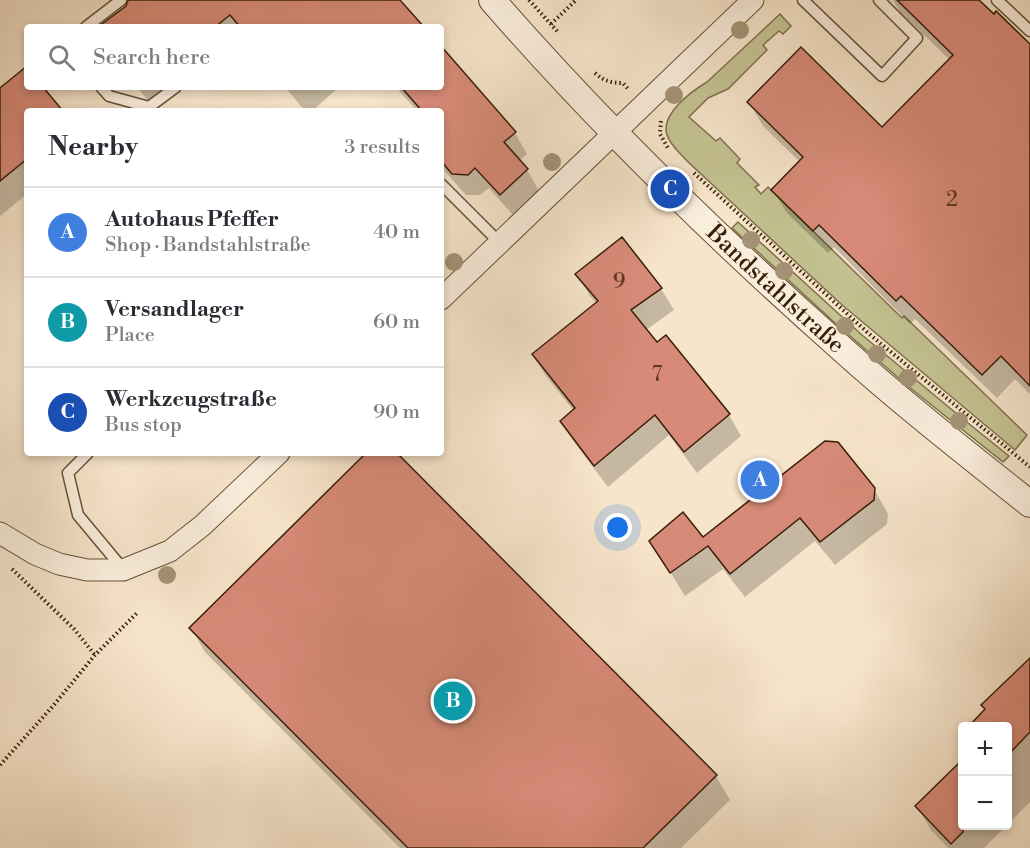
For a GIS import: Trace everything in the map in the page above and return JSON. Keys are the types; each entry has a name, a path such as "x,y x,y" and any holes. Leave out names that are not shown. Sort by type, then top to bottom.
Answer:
{"street":[{"name":"Bandstahlstraße","path":"492,0 529,43 615,133 718,236 843,350 1030,504"},
{"path":"444,296 753,0"},
{"path":"1,534 35,554 59,564 87,570 123,570 170,551 203,525 276,456"}],"lane":[{"path":"90,24 121,0"},
{"path":"803,0 882,76 917,38 879,0"},
{"path":"997,0 1030,31"},
{"path":"104,90 109,96 149,107 172,90"},
{"path":"444,187 500,243"},
{"path":"85,456 68,473 78,515 123,570"}],"path":[{"path":"529,0 558,32"},
{"path":"529,43 576,0"},
{"path":"588,66 601,78 612,83 622,83 662,121 660,134 675,155"},
{"path":"689,169 868,333 1030,467"},
{"path":"1,534 0,558 74,629 95,655"},
{"path":"0,765 95,655 138,612"}],"shaded area":[{"path":"780,14 791,26 783,34 779,31 763,45 767,50 728,89 708,98 689,117 716,141 720,138 740,159 737,163 759,185 755,187 761,194 768,187 902,318 904,316 1027,435 1015,450 841,304 687,161 668,139 666,127 668,119 679,104 707,82"},
{"path":"738,222 862,335 1009,456 1003,462 909,387 835,323 732,228"}],"building":[{"path":"128,0 400,0 421,24 238,24 230,15 219,24 102,24 126,6"},
{"path":"897,0 979,0 994,14 996,11 1030,44 1030,386 1001,356 982,375 901,296 896,301 819,225 813,231 771,190 803,157 747,102 801,47 882,127 953,55"},
{"path":"444,49 516,132 504,142 528,169 500,195 475,168 468,175 452,174 444,165 444,108 419,108 404,90 444,90"},
{"path":"24,68 24,90 46,90 60,108 24,108 24,161 0,181 0,88"},
{"path":"622,237 662,288 631,310 657,342 666,335 730,414 684,452 655,415 594,466 560,421 575,408 532,354 598,301 575,274"},
{"path":"825,441 838,442 875,488 874,500 820,542 800,518 730,574 708,546 670,573 649,541 683,512 703,537"},
{"path":"363,456 400,456 717,775 643,848 408,848 189,628"},
{"path":"1030,658 1030,732 1012,751 1012,722 973,722 985,709 981,705"},
{"path":"958,764 958,830 963,830 963,832 951,844 915,806"}],"place":[{"name":"Werkzeugstraße","path":"670,189"},
{"name":"Autohaus Pfeffer","path":"760,480"},
{"name":"Versandlager","path":"453,701"}]}
